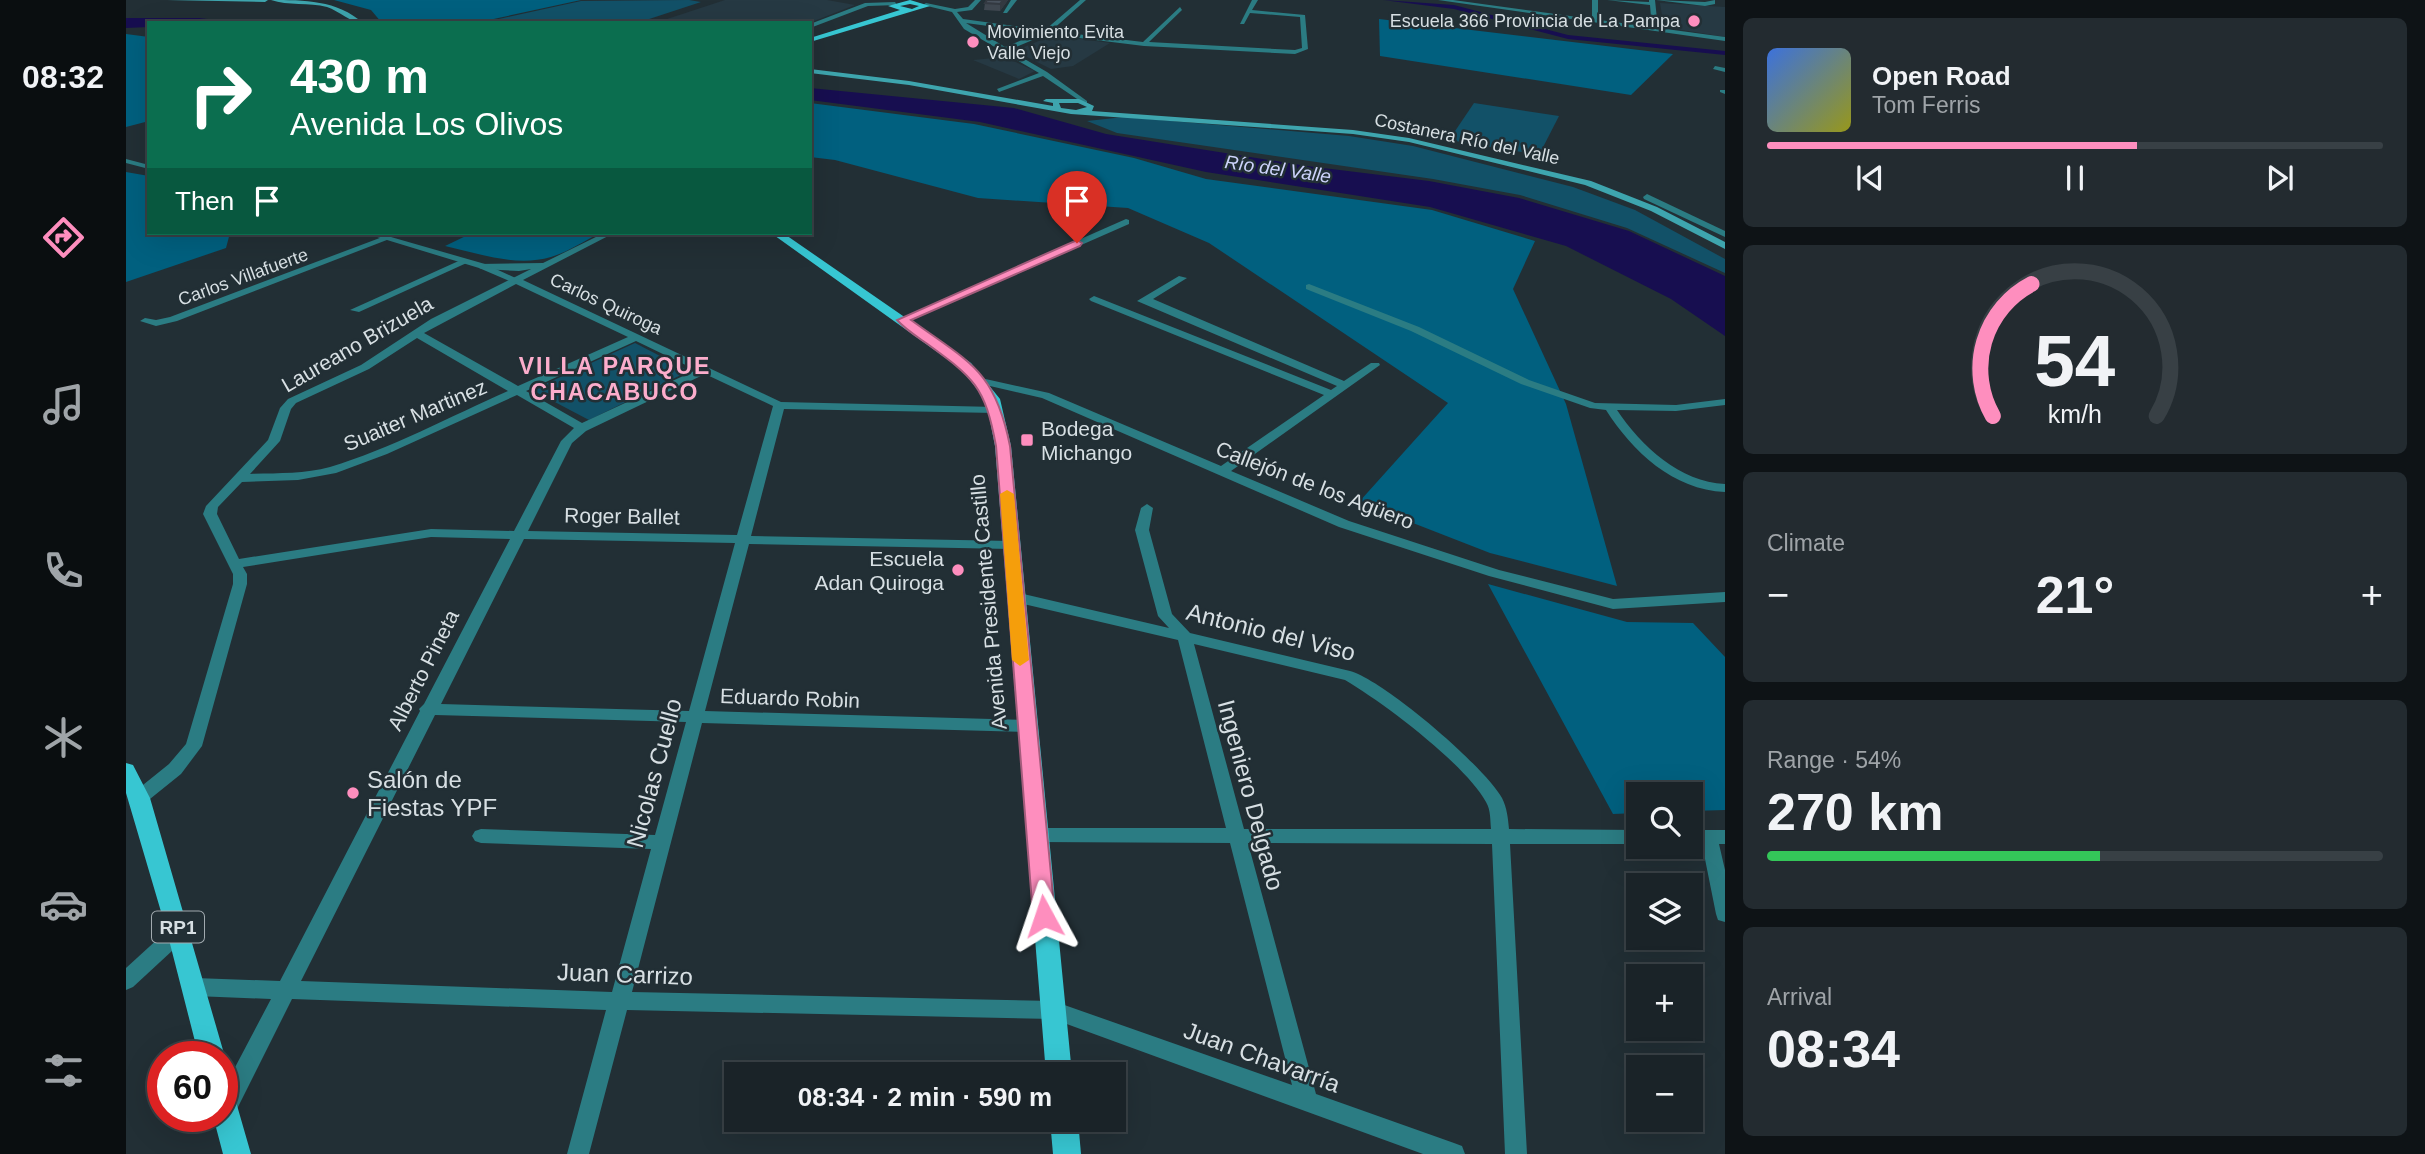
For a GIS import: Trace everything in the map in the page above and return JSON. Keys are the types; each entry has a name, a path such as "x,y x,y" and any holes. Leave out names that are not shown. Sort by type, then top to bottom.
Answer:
{"main road":[{"path":"170,0 265,0"},
{"path":"274,0 331,6 349,12 358,21"},
{"path":"812,37 893,6 922,3"},
{"path":"812,37 905,11 922,3"},
{"path":"893,6 905,11"},
{"path":"812,71 1061,104"},
{"path":"1082,112 1091,109 1087,103"},
{"name":"Costanera Río del Valle","path":"1061,104 1087,103 1147,114"},
{"name":"Costanera Río del Valle","path":"1061,104 1082,112 1147,114 1353,132 1420,142 1605,189 1654,209 1725,246"},
{"name":"Avenida Presidente Castillo","path":"779,235 966,366 981,381 996,410 1003,446 1058,1062"},
{"name":"RP1","path":"126,771 139,798 195,987 208,1041"},
{"path":"231,1132 237,1154"},
{"path":"1064,1132 1067,1154"}],"street":[{"path":"922,3 953,12 970,9 978,0"},
{"path":"1005,12 1014,0"},
{"path":"1004,50 1046,32 1083,0"},
{"path":"1242,23 1251,12 1255,0"},
{"path":"1441,0 1595,19 1725,39"},
{"path":"1595,0 1595,19"},
{"path":"1610,0 1705,4 1712,4 1712,0"},
{"path":"1655,1 1655,29"},
{"path":"812,25 860,2 893,6"},
{"path":"1144,44 1180,9"},
{"path":"953,12 961,22 1045,73 1087,103"},
{"path":"961,22 1144,44 1303,51 1304,17 1251,12"},
{"path":"1715,68 1725,70"},
{"path":"999,90 1045,73"},
{"path":"1061,104 1066,90"},
{"path":"126,161 147,166"},
{"path":"1647,197 1725,234"},
{"path":"902,320 1126,222"},
{"name":"Carlos Quiroga","path":"376,235 482,265 779,405 996,410"},
{"name":"Laureano Brizuela","path":"139,798 175,769 194,746 240,584 240,574 210,514 219,496 274,441 286,408 292,401 365,367 416,333 606,235"},
{"name":"Carlos Villafuerte","path":"145,321 173,319 388,238"},
{"path":"355,310 466,261"},
{"name":"Laureano Brizuela","path":"482,265 519,268 554,262"},
{"path":"1126,312 1182,278"},
{"path":"1310,287 1405,324 1525,382 1594,406 1611,409 1676,408 1725,402"},
{"path":"1094,299 1333,395"},
{"path":"1145,299 1345,386"},
{"path":"416,333 582,428 704,370"},
{"name":"Suaiter Martinez","path":"237,478 298,476 332,470 383,451 637,337"},
{"path":"1221,472 1376,365"},
{"name":"Callejón de los Agüero","path":"981,381 1038,392 1344,524 1494,573 1597,600 1629,604 1725,597"},
{"name":"Nicolas Cuello","path":"578,1154 779,405"},
{"path":"1611,409 1630,437 1642,449 1699,486 1725,488"},
{"name":"Alberto Pineta","path":"238,1077 567,440 582,428"},
{"name":"Ingeniero Delgado","path":"1147,508 1142,530 1165,616 1184,635 1307,1101"},
{"name":"Roger Ballet","path":"234,564 431,533 1011,545"},
{"name":"Antonio del Viso","path":"1015,597 1350,676 1374,688 1483,783 1496,803 1501,837 1516,1154"},
{"name":"Eduardo Robin","path":"427,709 1026,726"},
{"path":"1036,835 1626,837"},
{"path":"481,836 660,842"},
{"path":"1708,837 1725,914"},
{"path":"126,981 179,932"},
{"name":"Juan Carrizo","path":"195,987 618,1001 1053,1010"},
{"name":"Juan Chavarría","path":"1053,1010 1454,1154"}],"shaded area":[{"path":"334,0 581,0 484,21 380,21 371,10"},
{"path":"725,0 827,0 855,5 812,22 661,21"},
{"path":"581,1 701,2 643,21 490,21"},
{"name":"Escuela 366 Provincia de La Pampa","path":"1660,3 1725,7 1725,37 1664,27"},
{"path":"1379,19 1673,54 1631,95 1380,56"},
{"path":"126,34 147,37 147,122 126,127"},
{"path":"1053,35 1110,43 1073,66 1051,69 1015,51"},
{"path":"1005,57 1035,71 1019,79 973,60"},
{"path":"812,103 974,124 1134,158 1206,179 1432,210 1535,241 1513,289 1566,404 1617,586 1490,553 1359,502 1448,403 1209,243 1128,208 978,198 835,160 812,157"},
{"path":"1474,103 1559,116 1539,155 1449,140"},
{"path":"1124,117 1349,136 1413,146 1573,187 1635,210 1725,259 1725,273 1627,228 1520,195 1433,179 1117,133 1087,121"},
{"path":"126,172 147,176 147,235 229,235 226,248 126,282"},
{"path":"468,235 596,235 551,257 525,261 445,246"},
{"path":"635,343 689,371 589,420 532,390"},
{"path":"1488,584 1627,622 1693,623 1725,657 1725,810 1703,811 1703,782 1626,782 1626,813 1613,814"}],"water":[{"path":"126,18 199,18 224,21 147,21 147,27 126,28"},
{"name":"Río del Valle","path":"812,88 1014,108 1106,134 1307,166 1429,181 1519,198 1629,231 1725,276 1725,336 1671,299 1566,246 1430,207 1206,172 980,122 812,100"}],"building":[{"path":"987,0 1003,0 1000,4 985,3"}],"waterway":[{"path":"1386,0 1454,7 1568,37 1725,53"}],"slow traffic":[{"path":"1007,494 1020,660"}],"place":[{"name":"Escuela 366 Provincia de La Pampa","path":"1694,21"},
{"name":"Movimiento Evita Valle Viejo","path":"973,42"},
{"name":"Bodega Michango","path":"1027,440"},
{"name":"Escuela Adan Quiroga","path":"958,570"},
{"name":"Salón de Fiestas YPF","path":"353,793"}],"district":[{"name":"VILLA PARQUE CHACABUCO","path":"615,379"}],"route":[{"path":"1044,916 1003,446 996,410 993,399 981,381 966,366 902,320 1077,243"}]}
